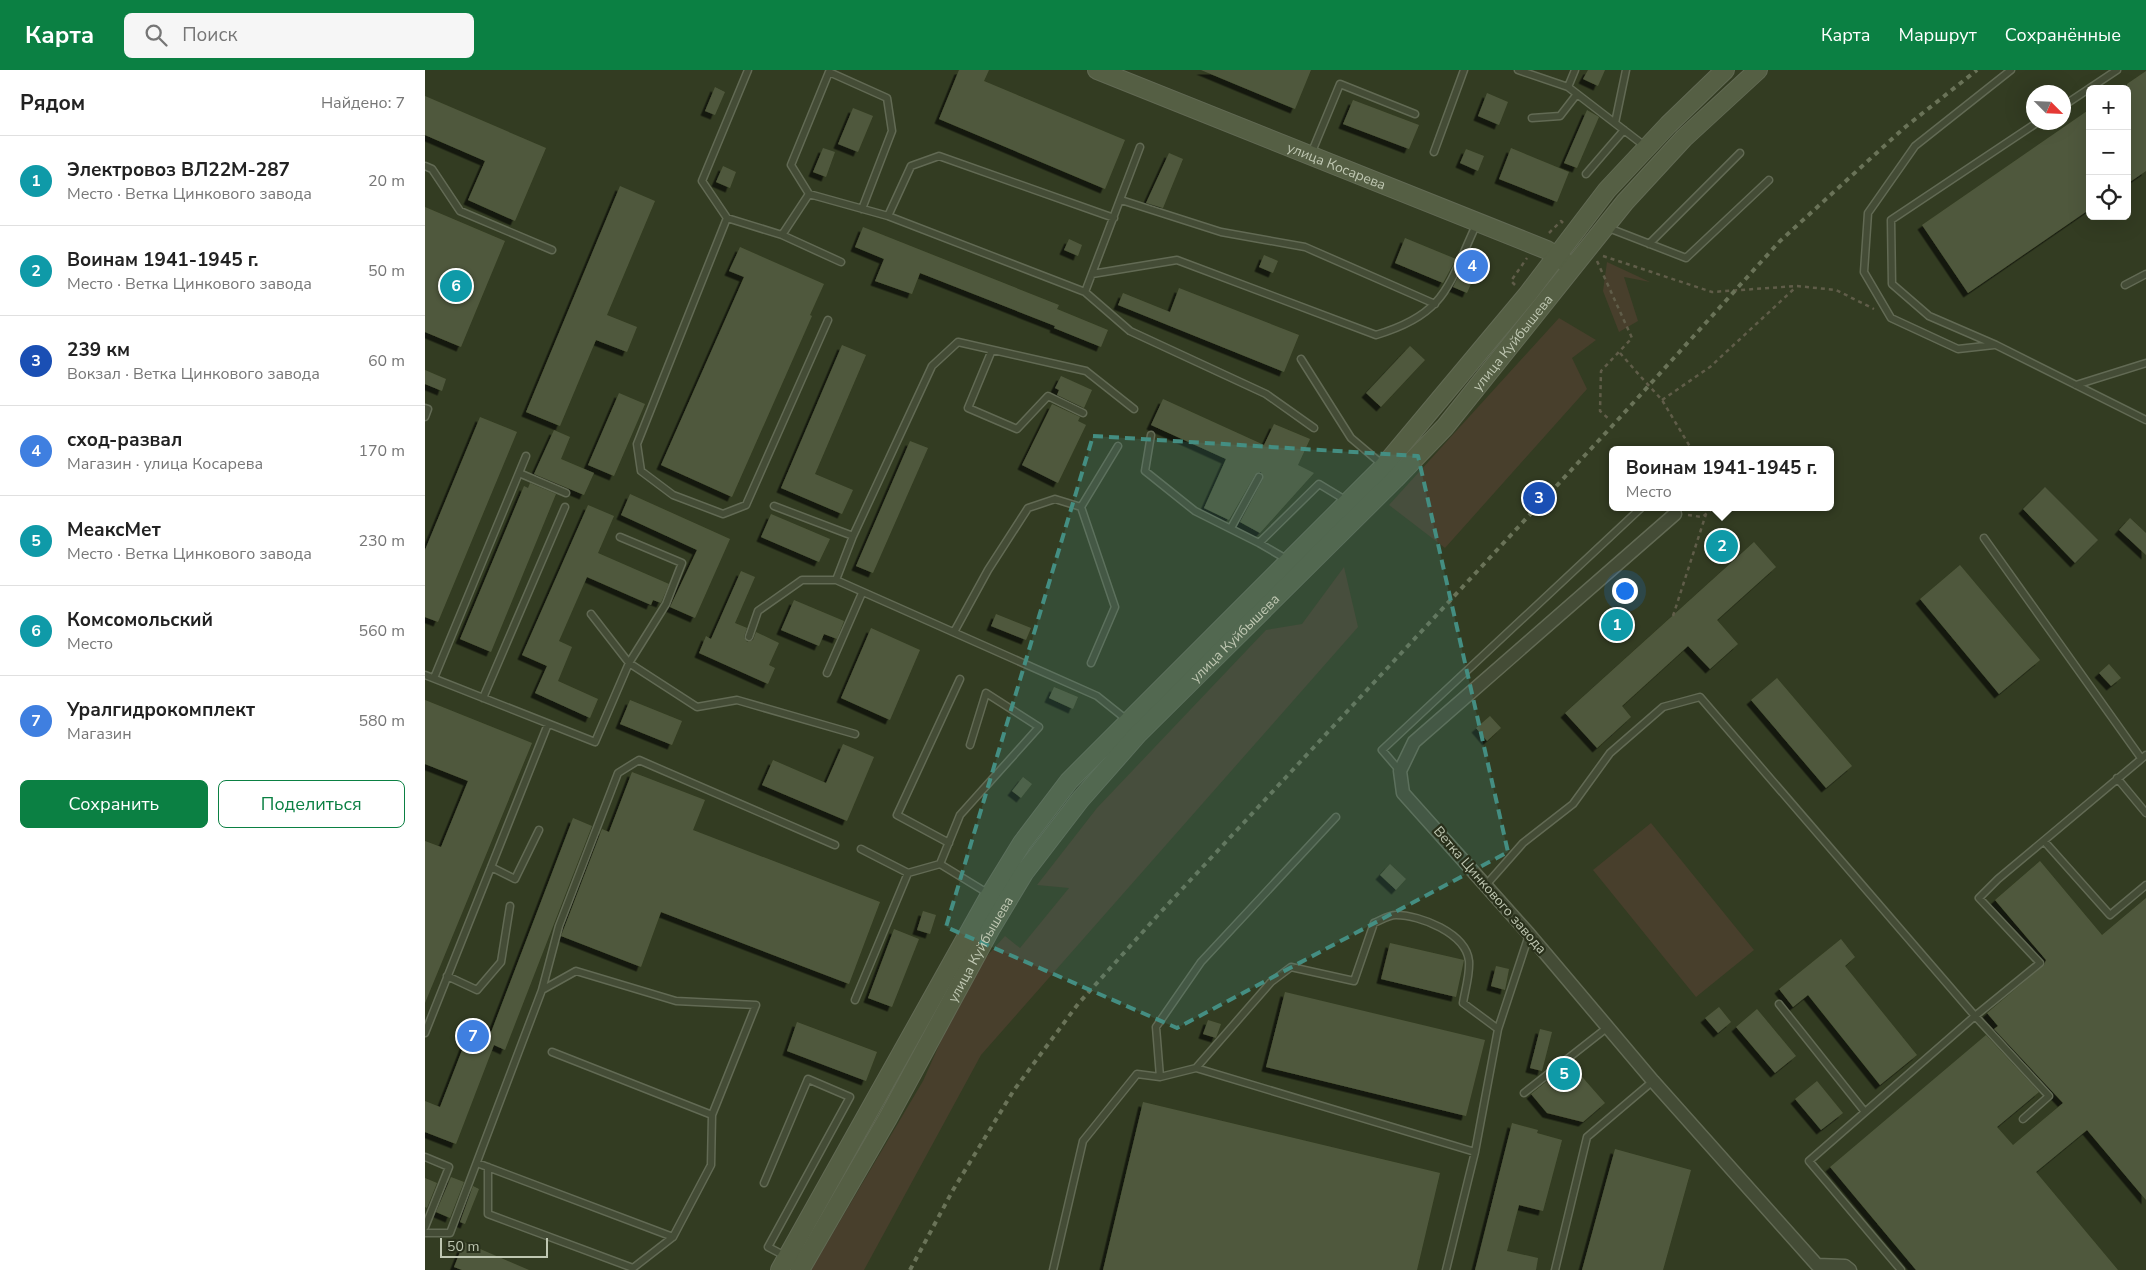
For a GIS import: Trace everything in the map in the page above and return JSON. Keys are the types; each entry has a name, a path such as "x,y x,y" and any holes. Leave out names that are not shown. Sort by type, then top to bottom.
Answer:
{"main road":[{"name":"улица Косарева","path":"1097,70 1477,222 1557,256 1573,268"},
{"name":"улица Куйбышева","path":"800,1270 808,1238 990,894 1022,844 1069,781 1133,728 1395,479 1445,427 1604,227 1684,138 1758,70"},
{"name":"улица Куйбышева","path":"783,1264 808,1238 888,1118 991,928 1024,873 1133,728 1289,561 1384,466 1458,380 1607,190 1718,74"}],"street":[{"path":"1399,771 1414,742 1675,514"},
{"name":"Ветка Цинкового завода","path":"1399,771 1403,792 1529,934 1815,1268 1845,1266 1850,1270"}],"lane":[{"path":"748,70 702,181 727,218 783,235 841,262"},
{"path":"1434,152 1464,70"},
{"path":"1518,70 1568,88 1647,147"},
{"path":"1568,88 1575,70"},
{"path":"1615,123 1626,70"},
{"path":"1996,345 1958,349 1891,318 1864,272 1868,213 1915,146 2011,70"},
{"path":"2071,101 2117,70"},
{"path":"862,209 892,131 887,98 829,72 791,165 809,194 862,209 888,216 1085,292 1130,331 1266,394 1314,428"},
{"path":"1311,156 1340,84 1415,114"},
{"path":"1532,118 1560,116 1577,94"},
{"path":"1586,174 1623,130"},
{"path":"2026,130 1891,220 1892,284 1929,316 1996,345 2146,420"},
{"path":"1085,292 1140,147"},
{"path":"1649,244 1740,152"},
{"path":"888,216 911,166 939,156 1114,218"},
{"path":"425,166 432,169 460,211 552,250"},
{"path":"1604,227 1686,258 1769,180"},
{"path":"783,235 809,194"},
{"path":"1121,200 1221,232 1305,247 1435,304"},
{"path":"727,218 637,444 641,471 673,495 723,514 746,505 828,320"},
{"path":"1092,274 1177,260 1376,335 1402,327 1425,315 1443,296 1477,222"},
{"path":"2125,285 2146,274"},
{"path":"836,580 853,536 932,366 958,342 1086,371 1134,409"},
{"path":"992,350 968,408 1017,430 1048,396 1083,413"},
{"path":"1301,359 1351,438 1384,466"},
{"path":"2076,385 2146,363"},
{"path":"425,408 428,409 425,417"},
{"path":"1151,435 1145,471 1195,511 1231,528 1289,561"},
{"path":"1091,663 1115,608 1081,507 1118,446"},
{"path":"433,678 526,456"},
{"path":"519,473 566,493"},
{"path":"1231,528 1259,477"},
{"path":"1259,543 1319,484 1349,502"},
{"path":"954,632 988,570 1028,508 1055,499 1081,507"},
{"path":"774,506 853,536"},
{"path":"483,698 565,507"},
{"path":"1399,771 1382,750 1638,511"},
{"path":"425,675 595,742 629,663 666,604 682,563 620,537"},
{"path":"1901,1270 1809,1161 1975,1016 2039,963 1979,898 2143,757 1984,538"},
{"path":"749,638 758,611 802,580 836,580 1097,696 1133,728"},
{"path":"827,673 862,593"},
{"path":"591,614 629,663 697,707 737,700 855,734"},
{"path":"949,843 897,816 960,679"},
{"path":"940,864 960,815 1039,727 986,693 969,745"},
{"path":"1486,885 1523,843 1573,804 1610,754 1663,707 1700,697 1975,1016 2049,1096 2023,1118"},
{"path":"425,1033 548,724"},
{"path":"425,1233 450,1233 542,990 559,926 618,773 639,760 835,845"},
{"path":"2117,778 2146,812"},
{"path":"1160,1077 1156,1028 1201,962 1336,817"},
{"path":"491,867 515,879 539,830"},
{"path":"2044,841 2110,914 2146,885"},
{"path":"861,849 908,873 940,864 990,894"},
{"path":"855,1000 908,873"},
{"path":"447,976 477,990 501,962 510,906"},
{"path":"1195,1068 1271,982 1291,967 1354,981 1375,923 1393,914 1412,916 1441,927 1458,940 1469,960 1463,1004 1498,1029"},
{"path":"1446,1270 1475,1152 1498,1029 1529,934"},
{"path":"488,1167 488,1214 633,1268 673,1237 711,1165 712,1115 756,1005 676,1001 576,971 542,990"},
{"path":"1779,1004 1865,1112"},
{"path":"1525,1093 1608,1028"},
{"path":"551,1052 712,1115"},
{"path":"1053,1270 1083,1141 1137,1074 1160,1077 1195,1068 1475,1152"},
{"path":"764,1183 808,1079 850,1097 768,1247 783,1264"},
{"path":"1555,1270 1587,1137 1653,1081"},
{"path":"425,1156 449,1167 425,1227"},
{"path":"477,1163 673,1237"}],"path":[{"path":"1610,420 1601,411 1601,371 1620,353 1632,338 1597,261 1604,255 1712,292 1797,286 1836,290 1891,318"},
{"path":"1662,400 1709,367 1797,286"},
{"path":"1620,353 1662,400 1690,446"},
{"path":"1702,517 1710,511"},
{"path":"1673,616 1706,514"}],"highlighted area":[{"path":"1093,436 1418,456 1508,852 1177,1028 946,927"}],"shaded area":[{"path":"1607,262 1650,282 1624,277 1638,321 1619,332 1603,291"},
{"path":"1559,318 1596,340 1572,358 1587,389 1445,548 1389,505"},
{"path":"1344,567 1358,627 981,1055 864,1270 811,1270 923,1081 971,974 1005,936 1020,948 1069,888 1037,885 1097,808 1266,630 1302,624"},
{"path":"1651,823 1754,950 1696,997 1593,870"}],"building":[{"path":"959,70 989,70 984,81 1125,140 1105,189 939,119"},
{"path":"1201,70 1311,70 1295,109"},
{"path":"1588,70 1605,70 1598,86 1583,79"},
{"path":"2146,71 2146,171 2131,181 2131,85 2127,84"},
{"path":"715,87 725,92 715,115 705,111"},
{"path":"1487,93 1508,102 1499,125 1478,116"},
{"path":"425,96 546,148 515,221 468,200 485,161 425,135"},
{"path":"1353,100 1419,125 1409,149 1343,124"},
{"path":"853,108 873,116 858,152 838,144"},
{"path":"1587,110 1599,117 1577,168 1564,163"},
{"path":"2086,112 2086,212 1968,293 1922,225 2060,130 2071,130 2071,122"},
{"path":"823,148 835,152 826,177 813,172"},
{"path":"1511,148 1569,172 1557,202 1499,179"},
{"path":"1466,149 1484,156 1478,171 1460,163"},
{"path":"1169,153 1183,159 1163,208 1146,203"},
{"path":"723,166 736,172 730,188 716,182"},
{"path":"620,186 655,201 607,315 637,327 627,352 596,340 560,426 526,412"},
{"path":"425,207 505,241 461,347 425,332"},
{"path":"863,227 1059,305 1057,309 1108,330 1101,347 1054,328 1055,326 920,273 912,294 875,281 884,259 855,247"},
{"path":"1405,238 1456,259 1443,283 1395,263"},
{"path":"1069,239 1082,245 1078,256 1064,250"},
{"path":"740,247 824,284 810,315 812,316 732,497 661,465 744,277 729,271"},
{"path":"1264,255 1278,261 1273,273 1259,267"},
{"path":"1465,263 1478,268 1467,293 1453,287"},
{"path":"1179,288 1299,335 1284,372 1118,305 1123,293 1170,312"},
{"path":"842,345 866,355 815,474 853,490 842,514 781,488"},
{"path":"1410,346 1425,360 1381,407 1366,393"},
{"path":"425,370 446,379 442,391 425,384"},
{"path":"1061,376 1092,390 1084,408 1057,395 1059,390 1055,388"},
{"path":"619,393 645,404 614,476 588,465"},
{"path":"1163,399 1264,445 1274,424 1310,439 1298,465 1314,473 1260,533 1240,522 1263,479 1261,472 1255,475 1229,520 1204,508 1226,459 1151,425"},
{"path":"1052,404 1080,417 1078,421 1086,425 1058,483 1022,465"},
{"path":"480,417 517,432 438,622 425,617 425,550"},
{"path":"554,430 570,437 561,459 594,473 584,495 534,474"},
{"path":"910,441 928,448 873,573 856,566"},
{"path":"530,483 556,494 491,652 460,639 524,486 528,488"},
{"path":"2045,487 2098,540 2075,563 2023,509"},
{"path":"630,494 730,539 695,618 670,607 697,550 621,515"},
{"path":"588,505 614,516 598,553 669,584 661,603 653,600 651,605 587,577 559,641 572,647 558,681 598,699 590,718 535,693 547,666 522,655"},
{"path":"771,514 830,539 819,562 761,537"},
{"path":"2130,518 2146,533 2146,555 2119,530"},
{"path":"1754,542 1776,567 1717,620 1738,644 1710,669 1688,646 1622,706 1631,717 1597,748 1565,713"},
{"path":"1960,565 2040,660 1999,694 1920,599"},
{"path":"741,571 755,577 735,623 747,628 744,637 747,642 753,640 756,632 779,643 769,665 775,668 768,684 699,653 706,636 711,639"},
{"path":"794,600 844,621 837,639 824,634 819,646 781,630"},
{"path":"996,614 1031,628 1026,640 991,626"},
{"path":"871,628 920,650 890,720 841,698"},
{"path":"2109,664 2121,678 2111,686 2099,673"},
{"path":"1777,678 1852,766 1826,788 1751,700"},
{"path":"1054,687 1078,697 1073,709 1049,698"},
{"path":"425,700 532,743 425,1003 425,841 441,847 468,781 425,764"},
{"path":"630,700 682,721 672,745 620,724"},
{"path":"1490,716 1501,728 1487,741 1476,728"},
{"path":"843,744 874,757 847,821 762,785 773,760 826,783"},
{"path":"632,772 705,800 693,830 880,902 849,984 661,912 641,967 561,936 602,829 609,832"},
{"path":"1023,777 1032,784 1021,798 1012,791"},
{"path":"573,818 592,826 505,1050 494,1045 456,1144 425,1132 425,1101 440,1107 471,1027 490,1035"},
{"path":"2040,861 2102,935 2146,898 2146,1200 2087,1130 2036,1172 2118,1270 1916,1270 1830,1167 1986,1035 2039,1092 1997,1127 2013,1145 2063,1103 1994,1029 1998,1026 1987,1013 2044,965 2046,960 1995,900"},
{"path":"1390,864 1406,879 1396,890 1380,875"},
{"path":"923,911 936,915 930,934 917,930"},
{"path":"894,929 919,939 892,1007 868,998"},
{"path":"1841,939 1855,957 1845,966 1917,1055 1880,1085 1808,995 1793,1007 1779,989"},
{"path":"1390,943 1464,960 1456,997 1381,979"},
{"path":"1496,966 1509,969 1505,990 1491,986"},
{"path":"1285,992 1485,1040 1466,1116 1266,1067"},
{"path":"1719,1007 1731,1022 1718,1033 1705,1018"},
{"path":"1757,1009 1796,1056 1775,1073 1736,1027"},
{"path":"1208,1020 1221,1024 1216,1038 1203,1034"},
{"path":"797,1022 877,1052 866,1081 787,1051"},
{"path":"1540,1029 1552,1032 1542,1071 1530,1068"},
{"path":"1570,1063 1605,1103 1583,1122 1547,1113 1531,1094"},
{"path":"1817,1081 1843,1113 1821,1130 1795,1099"},
{"path":"1143,1102 1440,1173 1417,1270 1103,1270"},
{"path":"1512,1123 1538,1130 1537,1133 1562,1140 1543,1211 1519,1205 1507,1251 1538,1258 1536,1270 1475,1270"},
{"path":"1615,1149 1691,1170 1663,1270 1582,1270"},
{"path":"451,1177 464,1182 450,1218 436,1212"},
{"path":"425,1178 437,1183 427,1208 425,1207"},
{"path":"473,1186 479,1189 465,1224 460,1222"},
{"path":"464,1242 529,1270 462,1270 454,1267"}],"railway":[{"path":"910,1270 953,1190 1014,1090 1078,1004 1158,915 1614,424 1780,241 1904,128 1977,70"}],"place":[{"name":"сход-развал","path":"1472,266"},
{"name":"Комсомольский","path":"456,286"},
{"name":"239 км","path":"1539,498"},
{"name":"Воинам 1941-1945 г.","path":"1722,546"},
{"name":"Электровоз ВЛ22М-287","path":"1617,625"},
{"name":"Уралгидрокомплект","path":"473,1036"},
{"name":"МеаксМет","path":"1564,1074"}]}
